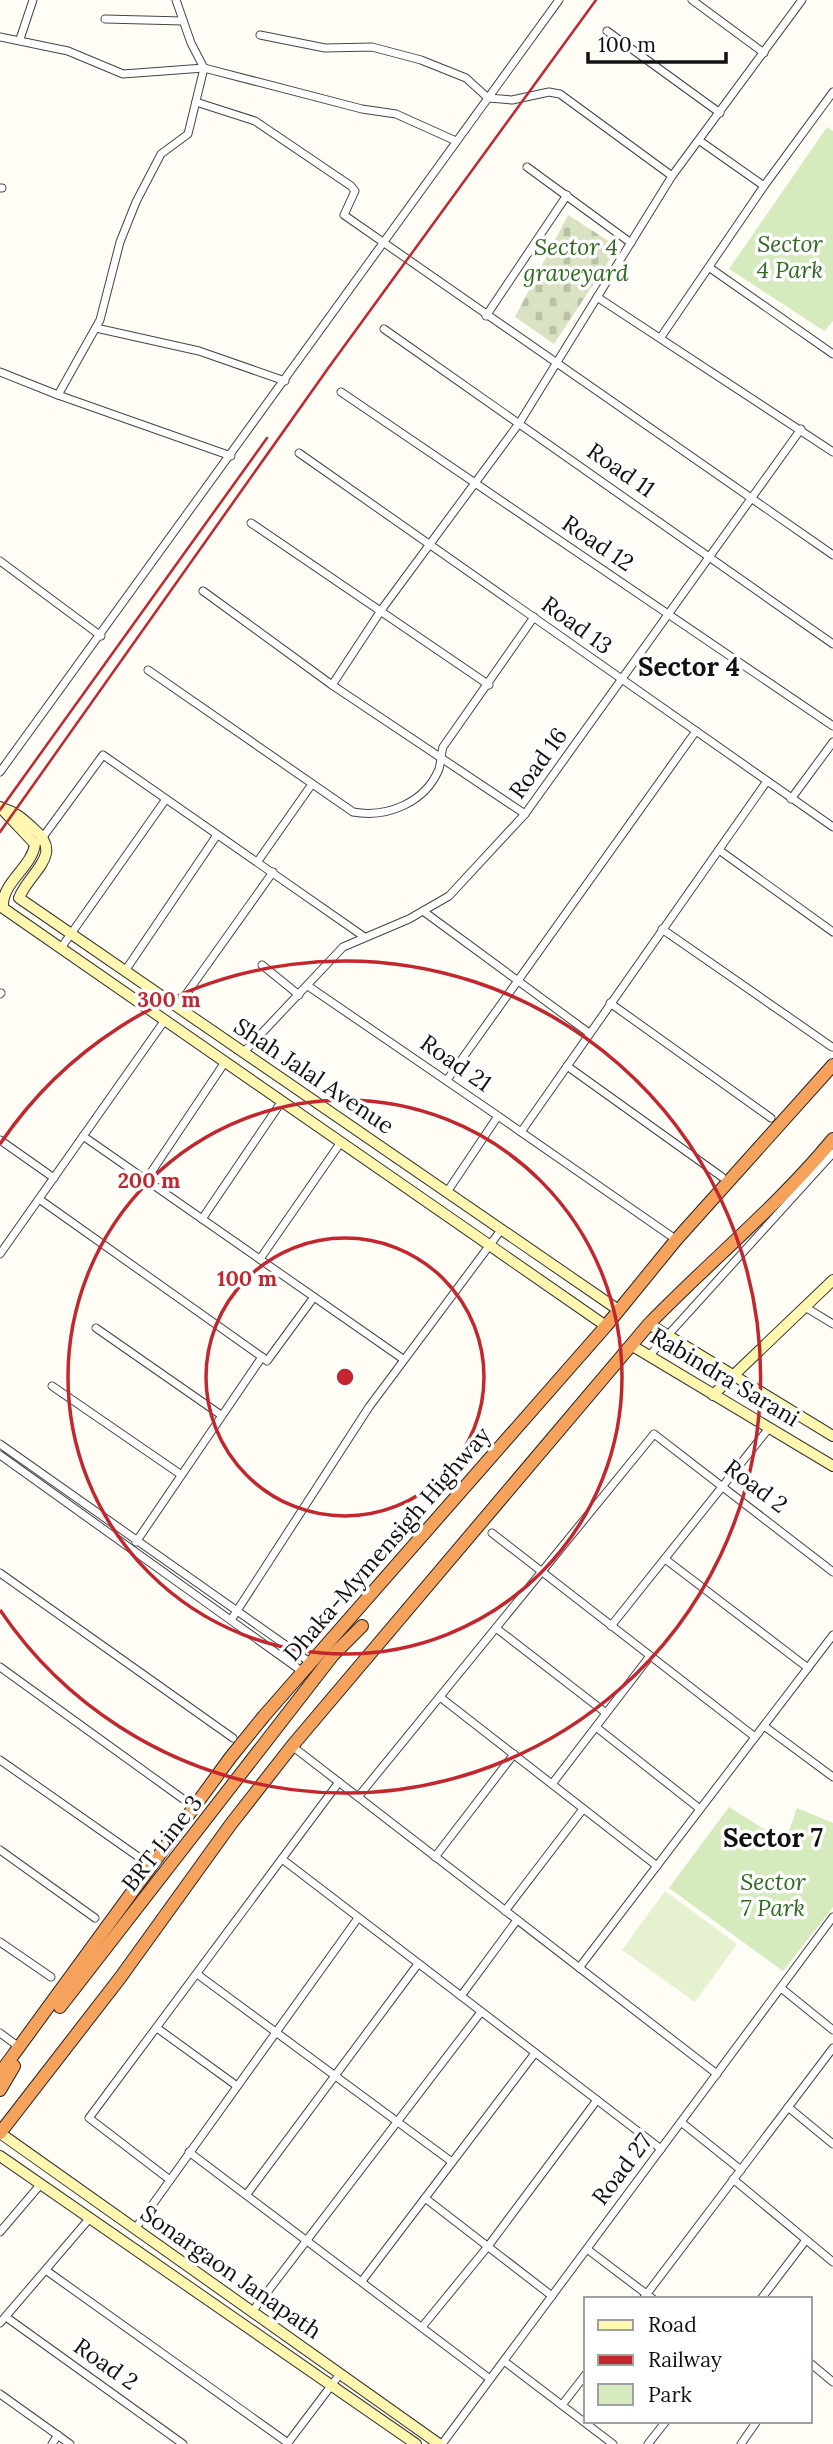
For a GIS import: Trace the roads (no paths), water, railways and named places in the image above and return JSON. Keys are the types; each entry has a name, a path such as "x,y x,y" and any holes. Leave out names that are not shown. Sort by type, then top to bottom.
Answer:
{"highway":[{"name":"Dhaka-Mymensigh Highway","path":"0,2073 230,1758 606,1326 617,1309 833,1065"},
{"path":"0,2133 292,1746 649,1324 815,1161 833,1139"},
{"path":"333,1655 356,1614"},
{"name":"BRT Line 3","path":"0,2090 16,2063 333,1655 362,1626"}],"main road":[{"path":"1,808 14,812 43,837"},
{"name":"Shah Jalal Avenue","path":"1,808 35,844 33,854 4,896 3,908 606,1326"},
{"name":"Shah Jalal Avenue","path":"43,837 47,853 19,898 617,1309"},
{"path":"713,1395 833,1280"},
{"name":"Rabindra Sarani","path":"649,1324 833,1436"},
{"name":"Rabindra Sarani","path":"631,1345 833,1466"},
{"name":"Sonargaon Janapath","path":"0,2133 440,2444"},
{"name":"Sonargaon Janapath","path":"0,2156 416,2444"}],"street":[{"path":"20,39 33,0"},
{"path":"58,395 96,328 120,242 136,202 161,153 188,134 204,68 176,0"},
{"path":"0,772 559,0"},
{"path":"692,0 764,53"},
{"path":"332,685 382,609 520,422 672,176 802,0"},
{"path":"105,19 183,22"},
{"path":"607,31 720,113"},
{"path":"260,34 326,48 372,47 421,60 466,78 488,98 512,100 549,92 567,99 672,176"},
{"path":"0,37 68,51 123,74 204,68 362,109 396,114 456,141"},
{"path":"661,337 833,92"},
{"path":"196,102 255,121 351,186 355,191 344,215 833,555"},
{"path":"700,141 764,187"},
{"path":"527,167 631,243"},
{"path":"486,316 567,195"},
{"path":"710,268 833,354"},
{"path":"597,297 833,452"},
{"path":"96,328 199,351 285,381"},
{"name":"Road 11","path":"384,329 833,644"},
{"path":"0,372 231,456"},
{"name":"Road 12","path":"341,391 833,726"},
{"name":"Road 16","path":"243,1053 343,947 423,911 457,889 525,814 801,429"},
{"name":"Road 13","path":"299,453 833,827"},
{"path":"251,523 382,609 488,685"},
{"path":"0,561 101,636"},
{"path":"203,591 332,685 525,814"},
{"path":"148,670 353,812 379,813 407,804 421,794 438,770 443,747 534,617"},
{"path":"447,1080 696,732"},
{"path":"791,799 833,742"},
{"path":"43,837 103,755 363,936"},
{"path":"521,1132 767,781"},
{"path":"257,861 312,784"},
{"path":"61,948 166,799"},
{"path":"125,971 217,835"},
{"path":"719,850 833,932"},
{"path":"177,1007 273,872"},
{"path":"423,911 516,982 589,1033"},
{"path":"662,929 832,1047"},
{"path":"262,965 299,995"},
{"name":"Road 21","path":"308,986 498,1116 447,1192"},
{"path":"610,1003 771,1118"},
{"path":"0,1254 164,1020"},
{"path":"146,1180 225,1062"},
{"path":"568,1066 722,1177"},
{"path":"202,1219 282,1101"},
{"name":"Road 21","path":"454,1182 498,1116 671,1236"},
{"path":"83,1136 403,1359"},
{"path":"0,1140 54,1178"},
{"path":"260,1259 341,1142"},
{"path":"649,1356 833,1153"},
{"path":"39,1199 267,1361 314,1297"},
{"path":"231,1620 403,1359 501,1230"},
{"path":"805,1307 833,1324"},
{"path":"96,1328 221,1415"},
{"path":"132,1549 180,1474 262,1357"},
{"path":"52,1386 180,1474"},
{"path":"611,1626 769,1428"},
{"name":"Road 2","path":"542,1572 654,1434 833,1572"},
{"path":"0,1444 237,1611 307,1668"},
{"path":"0,1455 231,1620 307,1668"},
{"path":"492,1533 755,1737"},
{"path":"665,1559 808,1668"},
{"path":"358,1797 542,1572"},
{"path":"0,1573 233,1738"},
{"path":"496,1628 607,1713"},
{"path":"579,1968 833,1635"},
{"path":"552,1784 650,1656"},
{"path":"0,1667 183,1799"},
{"path":"440,1697 657,1866"},
{"path":"764,1726 830,1775 833,1765"},
{"path":"596,1727 700,1809"},
{"path":"292,1746 717,2074"},
{"path":"435,1857 514,1754"},
{"path":"0,1760 140,1858"},
{"path":"170,2180 89,2119 339,1782"},
{"path":"505,1911 583,1809"},
{"path":"0,1850 95,1918"},
{"path":"282,1859 661,2149"},
{"name":"Road 27","path":"440,2444 833,1917"},
{"path":"135,2229 358,1918"},
{"path":"461,1996 517,1920"},
{"path":"0,1942 51,1977"},
{"path":"247,2194 418,1964"},
{"path":"197,1974 452,2162"},
{"path":"781,1988 833,2030"},
{"path":"252,2312 481,2012"},
{"path":"157,2028 237,2086"},
{"path":"4,2036 19,2047"},
{"path":"587,2249 647,2297 833,2048"},
{"path":"362,2281 535,2053"},
{"path":"422,2327 489,2245 597,2100"},
{"path":"788,2107 833,2144"},
{"path":"681,2122 741,2170"},
{"path":"190,2152 490,2379"},
{"path":"733,2179 833,2262"},
{"path":"0,2232 40,2185"},
{"path":"425,2198 552,2296"},
{"path":"3,2320 89,2219"},
{"path":"763,2297 806,2240"},
{"path":"47,2271 288,2444 340,2374"},
{"name":"Road 2","path":"3,2320 183,2444"},
{"path":"504,2361 584,2422"},
{"path":"812,2365 833,2382"},
{"path":"562,2405 584,2377"},
{"path":"1,2398 71,2444"},
{"path":"586,2423 613,2444"},
{"path":"649,2444 665,2423"},
{"path":"741,2444 756,2423"},
{"path":"52,2444 58,2435"}],"railway":[{"path":"0,832 329,367 596,0"},
{"path":"0,810 267,438"}],"district":[{"name":"Sector 4","path":"689,667"},
{"name":"Sector 7","path":"773,1838"}],"park label":[{"name":"Sector 4 Park","path":"790,257"},
{"name":"Sector 4 graveyard","path":"576,260"},
{"name":"Sector 7 Park","path":"773,1895"}]}
